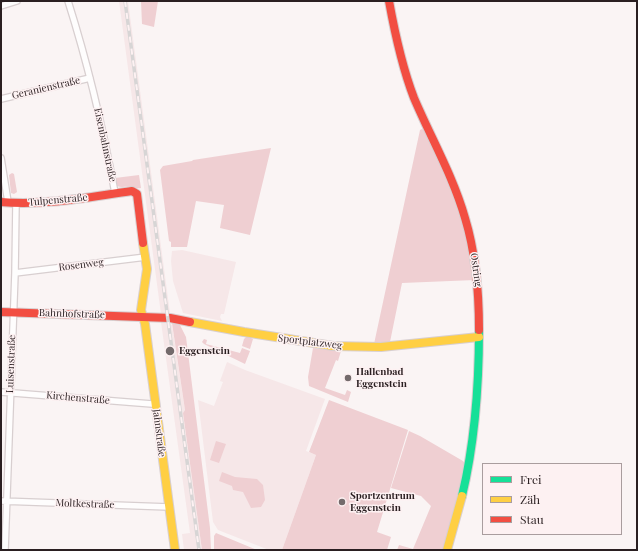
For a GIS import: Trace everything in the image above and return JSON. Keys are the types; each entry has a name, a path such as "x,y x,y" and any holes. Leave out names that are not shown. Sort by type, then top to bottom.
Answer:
{"street":[{"path":"1,6 18,1"},
{"name":"Eisenbahnstraße","path":"68,1 90,78 115,193 132,191 137,194 147,269 141,310 142,317"},
{"name":"Ostring","path":"389,1 394,30 402,61 414,96 452,178 466,219 478,276 478,388 474,434 465,486 447,550"},
{"name":"Geranienstraße","path":"1,99 90,78"},
{"name":"Luisenstraße","path":"1,158 8,202 15,273 4,501 5,550"},
{"name":"Tulpenstraße","path":"8,202 51,203 115,193"},
{"name":"Rosenweg","path":"15,273 146,257"},
{"name":"Bahnhofstraße","path":"1,312 142,317"},
{"name":"Sportplatzweg","path":"142,317 187,320 244,332 333,346 381,347 479,338"},
{"name":"Jahnstraße","path":"142,317 145,324 175,550"},
{"name":"Kirchenstraße","path":"1,392 152,404 156,403"},
{"name":"Moltkestraße","path":"4,501 169,508"}],"shaded area":[{"path":"119,1 128,1 170,313 161,314"},
{"path":"141,1 158,1 154,27 142,24"},
{"path":"422,129 426,132 452,188 467,234 475,280 402,283 390,342 374,344 420,130"},
{"path":"271,148 250,235 220,228 224,205 196,201 187,247 171,247 160,170 163,166"},
{"path":"12,173 14,174 17,192 14,194 11,193 9,175"},
{"path":"139,175 141,188 117,186 115,178"},
{"path":"182,250 236,262 224,314 221,314 220,317 222,321 183,313 173,281 171,261 172,251"},
{"path":"161,322 172,325 185,410 183,413 202,550 184,550 182,534 190,533"},
{"path":"172,323 180,325 186,337 210,528 211,550 202,550 183,413 185,410"},
{"path":"247,336 253,339 250,349 242,346 244,339"},
{"path":"204,339 207,340 206,344 240,353 242,348 250,351 245,364 204,344 202,342"},
{"path":"313,348 341,351 338,361 336,360 325,388 345,395 347,390 351,392 348,402 309,386 308,377"},
{"path":"227,362 325,399 306,451 316,455 282,550 269,550 218,530 213,522 198,400 214,406 223,382 220,381"},
{"name":"Sportzentrum Eggenstein","path":"329,400 408,430 377,532 391,537 387,550 282,550 316,455 309,452"},
{"path":"409,431 463,461 465,464 462,487 443,550 397,550 399,545 413,549 431,506 421,496 391,488"},
{"path":"216,441 226,444 219,463 210,460"},
{"path":"222,472 235,477 257,479 263,485 265,500 261,507 251,508 243,492 233,490 232,486 219,481"},
{"path":"216,533 257,550 214,550 214,536"}],"railway":[{"path":"125,1 199,550"}],"traffic: fast":[{"path":"462,496 473,435 478,372 479,330"}],"traffic: slow":[{"path":"143,243 147,269 141,310 145,324 175,550"},
{"path":"190,322 333,346 381,347 479,337"},
{"path":"447,550 462,496"}],"traffic: jam":[{"path":"389,1 399,50 414,98 454,187 469,232 476,273 479,330"},
{"path":"1,202 50,202 132,191 137,194 143,243"},
{"path":"1,312 170,318 190,322"}],"place":[{"name":"Eggenstein","path":"170,351"},
{"name":"Hallenbad Eggenstein","path":"348,378"},
{"name":"Sportzentrum Eggenstein","path":"342,502"}]}
